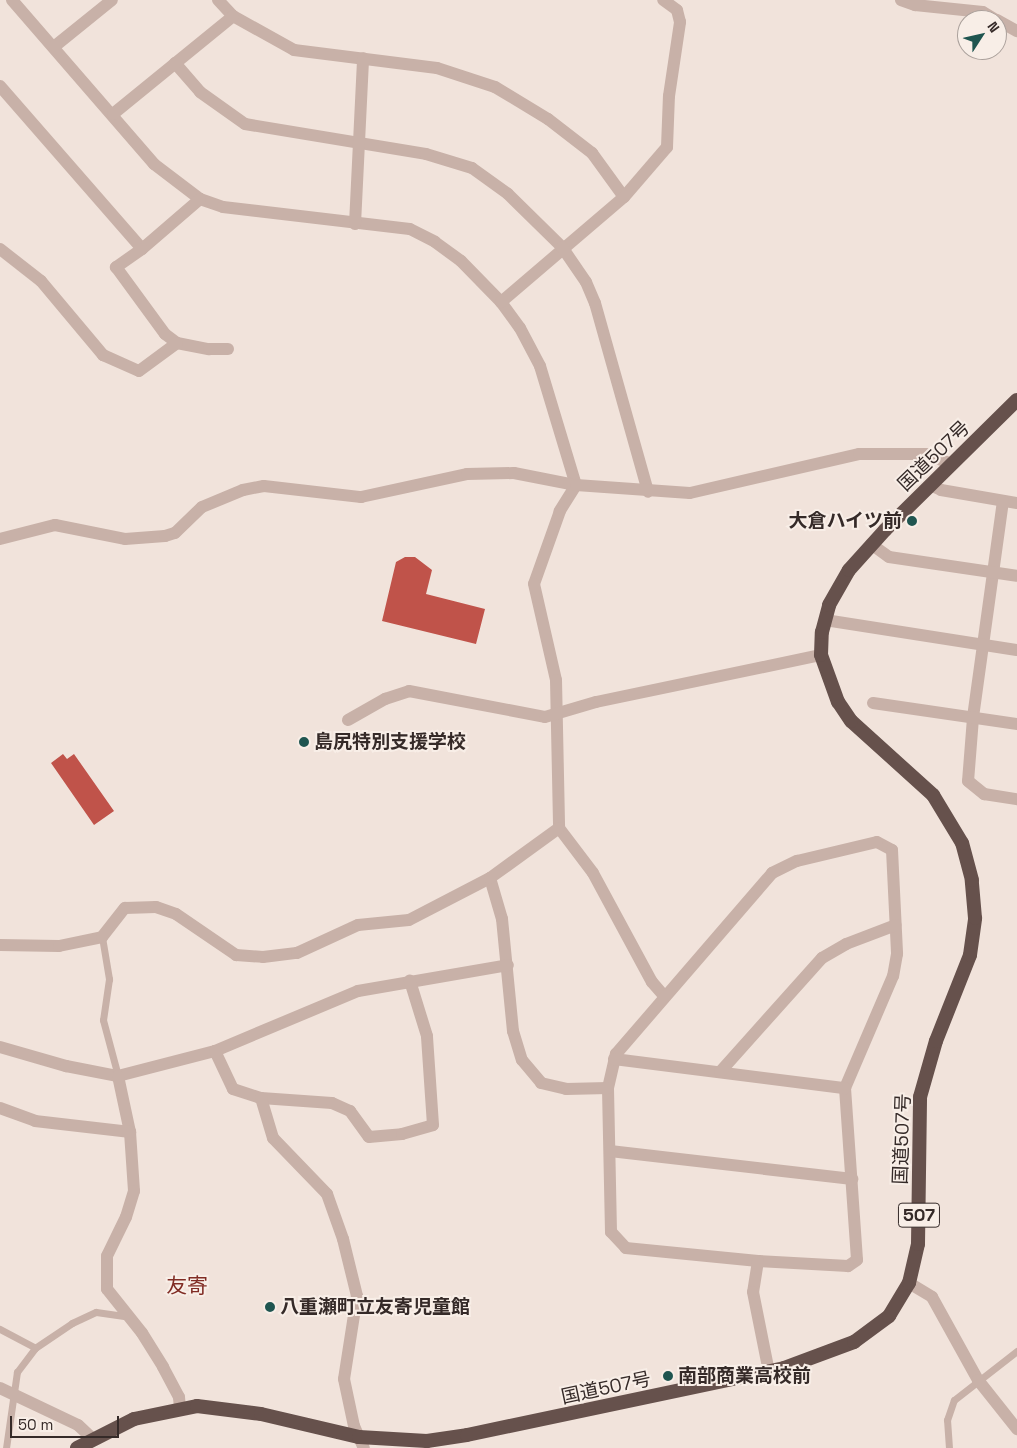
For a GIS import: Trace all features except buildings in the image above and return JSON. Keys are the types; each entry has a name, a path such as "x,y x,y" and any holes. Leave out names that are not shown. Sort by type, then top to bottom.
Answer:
{"highway":[{"name":"国道507号","path":"77,1448 134,1419 197,1406 233,1410 361,1443 467,1436 770,1372 827,1354 870,1334 889,1316 909,1283 919,1228 920,1097 936,1041 970,955 975,918 972,880 962,843 940,805 926,788 851,721 832,690 821,655 824,620 835,590 872,544 1017,400"}],"street":[{"path":"12,0 55,46 154,164 200,198 224,207 410,229 435,242 461,261 500,302 520,328 540,366 576,484 560,512 534,584 556,680 559,828 593,873 652,982 664,996"},
{"path":"55,46 112,0"},
{"path":"218,0 233,16 294,50 437,68 495,87 548,119 592,153 624,196"},
{"path":"500,302 562,247 624,196 667,147 668,96 680,22 676,10 663,0"},
{"path":"900,0 915,5 964,10"},
{"path":"113,114 233,16"},
{"path":"356,224 361,146 363,58"},
{"path":"175,63 200,92 245,124 361,146 426,154 472,168 508,194 562,247 586,282 595,303 648,492"},
{"path":"0,86 142,250"},
{"path":"200,198 142,250 116,267 164,334 178,343 208,349 228,349"},
{"path":"0,249 41,281 102,355 139,371 178,343"},
{"path":"0,539 55,525 125,539 165,536 175,533 202,507 243,490 264,486 361,497 467,474 514,473 576,484 648,492 690,493 859,454 926,454 952,464"},
{"path":"930,485 940,490 1017,503"},
{"path":"1003,501 973,718 968,780 984,794 1017,799"},
{"path":"872,544 889,557 1017,576"},
{"path":"824,620 1017,650"},
{"path":"348,720 385,700 409,691 545,717 596,702 821,655"},
{"path":"873,703 1017,724"},
{"path":"0,945 59,946 102,937 125,908 156,906 176,914 236,955 263,957 297,953 358,926 409,920 490,878 559,828"},
{"path":"877,842 892,850 896,925 897,954 893,976 845,1088 857,1260 848,1266 758,1262 626,1248 611,1232 608,1088 614,1059 664,996 772,873 797,861 877,842"},
{"path":"490,878 502,919 513,1031 522,1060 541,1083 566,1088 608,1088"},
{"path":"720,1072 822,958 846,944 896,925"},
{"path":"0,1047 66,1066 118,1076 215,1051 358,991 508,965"},
{"path":"215,1051 233,1090 261,1098 332,1103 350,1111 369,1137 402,1134 433,1125 427,1036 410,982"},
{"path":"614,1059 845,1088"},
{"path":"118,1076 130,1132 134,1191 126,1217 107,1256 105,1271 107,1289 126,1316 142,1333 164,1367 179,1397 180,1408"},
{"path":"261,1098 273,1138 327,1194 343,1239 357,1296 344,1379 361,1443"},
{"path":"0,1108 34,1121 130,1132"},
{"path":"610,1151 852,1179"},
{"path":"758,1262 753,1292 770,1372"},
{"path":"909,1283 932,1297 978,1380 1017,1429"},
{"path":"0,1388 78,1425 93,1439"}],"lane":[{"path":"102,937 109,979 103,1020 118,1076"},
{"path":"6,1448 17,1372 35,1348 72,1323 96,1312 126,1316"},
{"path":"0,1330 35,1348"},
{"path":"949,1448 947,1420 954,1400 1017,1352"}],"place":[{"name":"大倉ハイツ前","path":"912,521"},
{"name":"島尻特別支援学校","path":"304,742"},
{"name":"八重瀬町立友寄児童館","path":"270,1307"},
{"name":"南部商業高校前","path":"668,1376"}],"district":[{"name":"友寄","path":"187,1286"}]}
